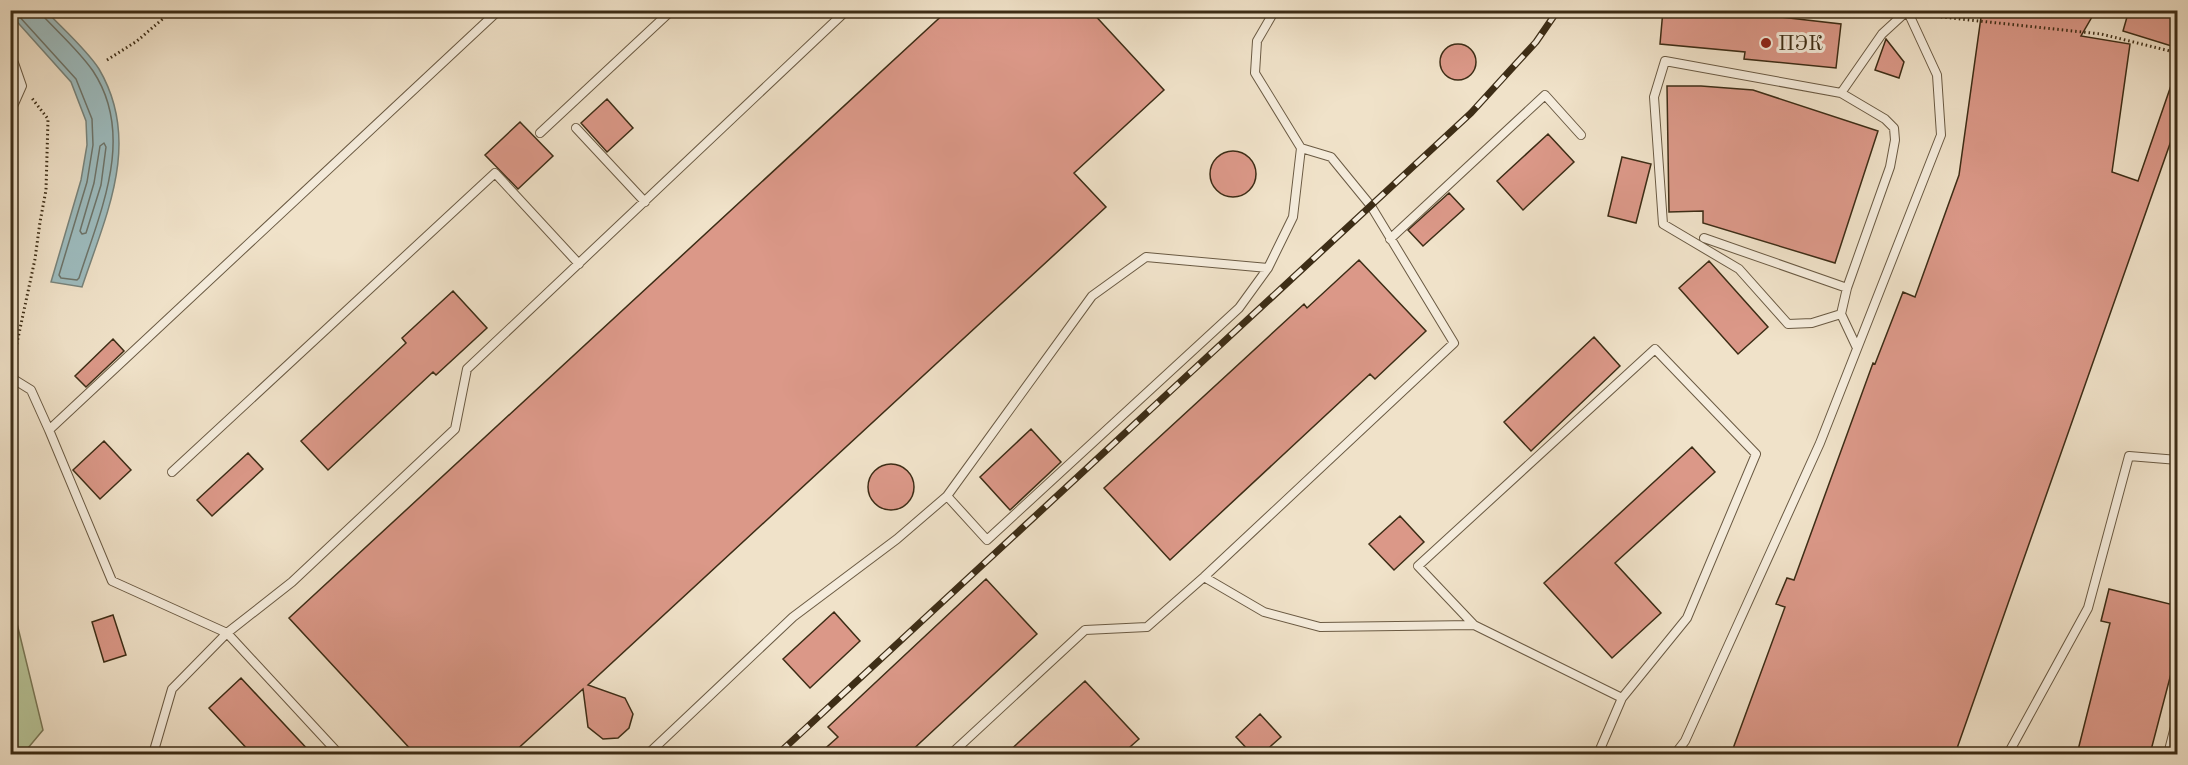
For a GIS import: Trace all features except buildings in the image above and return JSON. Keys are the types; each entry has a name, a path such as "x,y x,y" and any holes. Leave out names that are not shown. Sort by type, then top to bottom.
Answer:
{"lane":[{"path":"49,430 499,10"},
{"path":"540,133 672,10"},
{"path":"153,754 172,689 227,633 292,582 455,429 467,369 848,10"},
{"path":"947,496 987,540 1239,308 1268,268 1293,217 1301,148 1255,73 1257,41 1275,10"},
{"path":"1675,754 1685,741 1820,443 1941,135 1937,75 1907,11 1882,34 1841,93"},
{"path":"10,59 14,63 22,86 10,113"},
{"path":"1841,314 1812,323 1788,324 1739,269 1663,224 1654,97 1665,61 1841,93 1885,119 1894,128 1896,140 1890,167 1847,288 1841,314 1857,348"},
{"path":"1390,239 1545,95 1581,135"},
{"path":"576,128 645,202"},
{"path":"951,754 1085,630 1147,627 1204,577 1454,344 1371,206 1331,157 1301,148"},
{"path":"172,472 495,173 579,264"},
{"path":"1704,238 1847,288"},
{"path":"648,754 793,617 897,539 947,496 1092,296 1146,257 1268,268"},
{"path":"1598,754 1622,698 1687,618 1756,454 1655,349 1418,566 1474,625 1622,698"},
{"path":"10,376 31,390 112,581 227,633 339,754"},
{"path":"2008,754 2088,608 2129,456 2178,460"},
{"path":"1204,577 1264,612 1320,627 1474,625"},
{"path":"2168,754 2178,715"}],"path":[{"path":"107,60 137,41 173,10"},
{"path":"1916,15 2101,34 2178,53"},
{"path":"10,376 35,259 39,222 46,190 48,160 48,118 22,86"},
{"path":"10,526 18,563 10,597"}],"green space":[{"path":"11,599 43,730 23,754 11,754"}],"water":[{"path":"11,10 46,11 94,62 112,96 118,124 119,151 116,178 101,233 82,287 51,282 81,180 87,145 86,121 71,82 11,15"}],"railway":[{"path":"778,754 1471,113 1536,42 1558,10"}],"place":[{"name":"ПЭК","path":"1766,43"}]}
